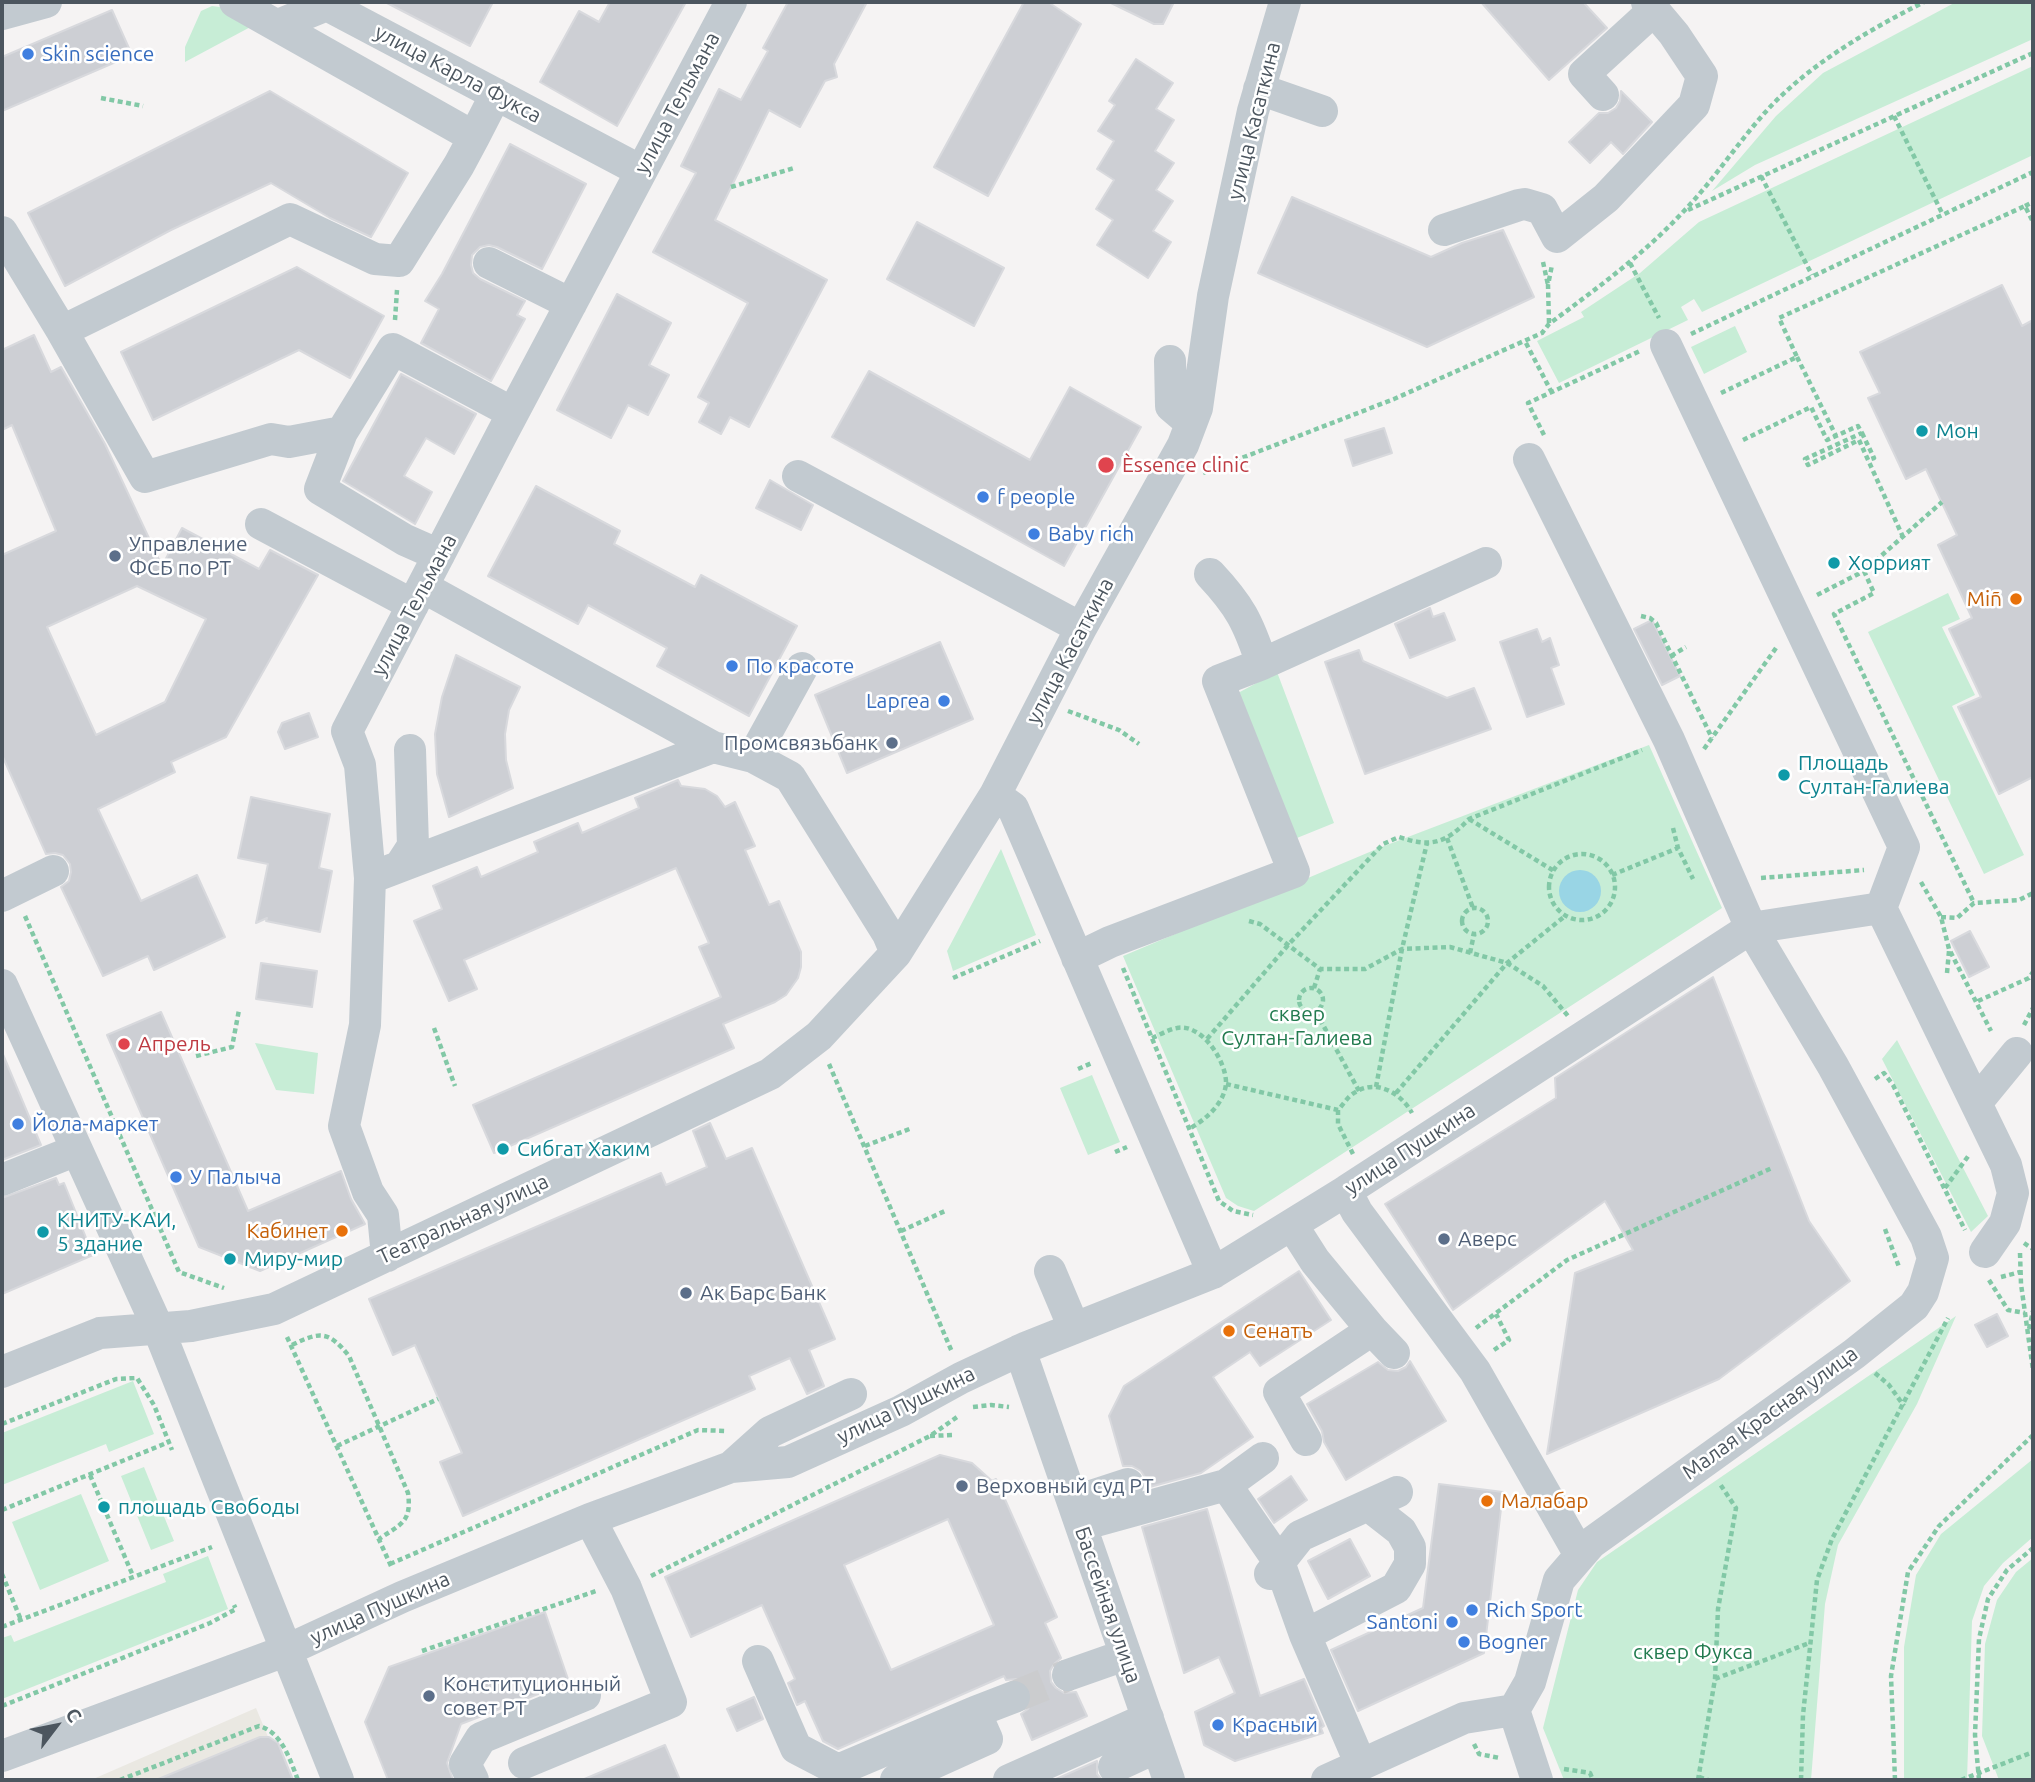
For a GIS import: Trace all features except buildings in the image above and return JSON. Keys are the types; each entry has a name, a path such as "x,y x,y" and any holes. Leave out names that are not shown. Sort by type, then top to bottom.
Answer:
{"street":[{"path":"4,2 2,14 46,2"},
{"path":"235,2 474,137"},
{"name":"улица Тельмана","path":"387,1256 383,1214 368,1192 344,1126 365,1025 370,878 346,768 347,731 731,2"},
{"name":"улица Касаткина","path":"995,795 1082,628 1183,445 1197,408 1213,296 1259,89 1285,2"},
{"name":"улица Карла Фукса","path":"278,25 327,5 641,171"},
{"path":"1444,230 1525,204 1542,209 1557,237 1606,198 1694,105 1702,76 1674,34 1650,6 1584,74 1603,95"},
{"path":"1259,89 1322,110"},
{"path":"62,331 290,219 375,259 399,261 474,137 496,94"},
{"path":"2,232 145,477 271,439 289,442 342,432"},
{"path":"489,263 571,304"},
{"path":"1663,332 1904,846 1881,908 2006,1165 2013,1193 2006,1223 1983,1255"},
{"path":"439,555 405,540 320,489 342,432 393,349 513,413"},
{"path":"1170,361 1171,406 1191,423"},
{"name":"Малая Красная улица","path":"1514,1710 1530,1682 1559,1580 1591,1543 1854,1354 1914,1306 1923,1292 1933,1258 1926,1237 1833,1066 1751,929 1538,450"},
{"path":"798,476 1082,628"},
{"path":"261,524 418,596 713,747 753,757 790,778 888,934 896,953"},
{"path":"1077,958 1110,942 1294,872 1218,681 1262,664 1486,563"},
{"path":"1210,574 1235,601 1251,629 1262,664"},
{"path":"753,757 802,668"},
{"path":"370,878 713,747"},
{"path":"400,866 413,846 410,750"},
{"path":"995,795 1013,808 1213,1273"},
{"name":"Театральная улица","path":"2,1372 100,1333 191,1326 274,1309 770,1074 797,1055 826,1029 896,953 995,795"},
{"path":"8,894 53,871"},
{"path":"1751,929 1881,908"},
{"name":"улица Пушкина","path":"2,1756 285,1651 402,1597 590,1519 730,1467 788,1462 901,1411 961,1378 1008,1347 1074,1328 1213,1273 1292,1225 1344,1176 1751,929"},
{"path":"2,985 158,1328 338,1780"},
{"path":"1976,1103 2017,1053"},
{"path":"2,1180 78,1150"},
{"path":"1344,1176 1357,1212 1475,1371 1580,1555"},
{"path":"1292,1225 1315,1261 1394,1353"},
{"path":"1050,1271 1074,1328"},
{"path":"1306,1440 1279,1392 1372,1330"},
{"name":"Бассейная улица","path":"1008,1347 1077,1514 1169,1780"},
{"path":"730,1467 769,1433 851,1394"},
{"path":"1077,1514 1226,1485 1263,1458"},
{"path":"1077,1514 1128,1484"},
{"path":"1226,1485 1275,1568 1361,1765"},
{"path":"1275,1568 1300,1536 1397,1492"},
{"path":"1305,1635 1396,1588 1409,1564 1410,1547 1401,1531 1369,1506"},
{"path":"524,1763 671,1702 626,1588 590,1519"},
{"path":"1068,1675 1125,1655"},
{"path":"758,1661 796,1748 838,1770 1014,1697"},
{"path":"472,1780 466,1764 481,1738 585,1696"},
{"path":"1327,1780 1464,1718 1514,1710 1537,1780"},
{"path":"896,1780 987,1739 975,1712"},
{"path":"1114,1767 1152,1733"},
{"path":"1009,1780 1152,1733"}],"path":[{"path":"1510,348 1526,343 1542,333 1549,324 1630,263 1684,212 1772,105 1817,66 1889,20 1924,2"},
{"path":"1684,212 2033,53"},
{"path":"101,98 143,106"},
{"path":"1894,116 1943,215"},
{"path":"731,187 794,168"},
{"path":"1663,332 1812,275 2033,172"},
{"path":"1761,176 1812,275"},
{"path":"1836,436 1779,318 2033,202"},
{"path":"2025,206 2033,222"},
{"path":"1549,324 1548,285 1557,237"},
{"path":"393,349 399,261"},
{"path":"1538,450 1528,403 1663,341 1663,332 1630,263"},
{"path":"1195,476 1394,399 1542,333"},
{"path":"1526,343 1551,391"},
{"path":"1695,405 1797,357"},
{"path":"1732,445 1811,407 1826,440 1858,426 1874,457 1868,461"},
{"path":"1862,433 1805,459 1808,465 1859,440 1903,537"},
{"path":"1820,594 1864,571 1942,502"},
{"path":"1864,571 1874,593 1833,614 1975,903"},
{"path":"1633,615 1650,618 1656,623 1712,738"},
{"path":"1701,753 1779,644"},
{"path":"1671,656 1686,647"},
{"path":"1064,710 1119,730 1139,744"},
{"path":"1207,1039 1289,944 1383,844 1399,837 1419,844 1447,838 1469,819 1669,740"},
{"path":"1469,819 1554,871"},
{"path":"1671,822 1678,848 1693,879"},
{"path":"1447,838 1473,908"},
{"path":"1376,1087 1402,949 1427,843"},
{"path":"1612,875 1678,848"},
{"path":"1589,855 1607,866 1612,875 1614,895 1604,912 1585,920 1565,916 1552,901 1550,880 1560,863 1569,857 1589,855"},
{"path":"1757,878 1875,870"},
{"path":"1919,878 1941,917 1950,948 1991,1031"},
{"path":"1941,917 1957,918 1975,903 2018,900 2033,893"},
{"path":"8,894 178,1272 230,1290"},
{"path":"1473,908 1484,911 1488,920 1486,929 1474,934 1464,929 1462,923 1464,913 1473,908"},
{"path":"1396,1093 1507,964 1565,916"},
{"path":"1247,921 1261,924 1320,969 1365,969 1402,949 1450,947 1507,964 1543,986 1568,1016"},
{"path":"1470,953 1474,934"},
{"path":"953,978 1044,939"},
{"path":"1118,958 1219,1201 1233,1211 1257,1215"},
{"path":"1314,988 1320,969"},
{"path":"1978,1001 2029,978 2033,972"},
{"path":"1314,988 1319,990 1323,1004 1316,1012 1303,1010 1298,1002 1301,993 1314,988"},
{"path":"1557,1023 1579,1008"},
{"path":"196,1056 232,1048 239,1010"},
{"path":"1316,1012 1359,1091"},
{"path":"1152,1038 1178,1027 1194,1029 1207,1039 1221,1064 1226,1084 1213,1112 1189,1129"},
{"path":"434,1028 455,1086"},
{"path":"1078,1069 1089,1064"},
{"path":"830,1066 953,1356"},
{"path":"1875,1079 1884,1073 1893,1085 1983,1255 2020,1272"},
{"path":"1226,1084 1338,1110"},
{"path":"1353,1154 1338,1124 1338,1110 1354,1093 1376,1087 1396,1093 1413,1114"},
{"path":"1403,1121 1424,1107"},
{"path":"864,1146 912,1128"},
{"path":"1115,1152 1129,1146"},
{"path":"1344,1176 1353,1154 1363,1148"},
{"path":"1486,1321 1567,1260 1772,1168"},
{"path":"901,1230 945,1211"},
{"path":"1881,1220 1901,1272"},
{"path":"2021,1241 2020,1272 2033,1370"},
{"path":"1993,1285 2008,1310 2025,1312"},
{"path":"2029,1334 2033,1311"},
{"path":"1801,1780 1803,1714 1817,1580 1832,1539 1948,1318"},
{"path":"292,1345 313,1334 336,1339 349,1356 408,1493 411,1510 403,1524 379,1539"},
{"path":"287,1337 391,1565 698,1430 769,1433"},
{"path":"1868,1367 1889,1385 1903,1406"},
{"path":"2,1424 116,1379 137,1378 154,1405"},
{"path":"337,1446 438,1399"},
{"path":"970,1407 1010,1407 1016,1413"},
{"path":"422,1651 598,1591 626,1588 930,1436 960,1414"},
{"path":"1895,1780 1891,1676 1908,1572 1940,1526 2033,1434"},
{"path":"930,1436 952,1435"},
{"path":"2,1510 169,1442"},
{"path":"90,1475 133,1576"},
{"path":"1709,1780 1699,1779 1715,1679 1718,1609 1736,1508 1719,1482"},
{"path":"2,1627 212,1547"},
{"path":"1981,1780 1975,1735 1979,1639 1988,1599 2007,1570 2033,1548"},
{"path":"2,1574 21,1620"},
{"path":"2,1706 210,1623 236,1609"},
{"path":"1715,1679 1812,1642"},
{"path":"120,1780 259,1726 269,1728 284,1747 298,1780"},
{"path":"1961,1780 2033,1752"}],"shaded area":[{"path":"256,1708 286,1780 91,1780"}],"green space":[{"path":"1956,2 2033,2 2033,39 1755,165 1712,191 1776,116 1823,73"},
{"path":"212,6 228,8 256,24 185,62 185,47 201,11"},
{"path":"2033,66 2033,155 1702,312 1694,299 1681,307 1688,320 1559,383 1537,341 1584,317 1581,312 1640,273 1699,222"},
{"path":"1735,326 1747,352 1704,374 1691,347"},
{"path":"1948,593 1960,619 1942,627 1975,695 1952,706 2024,855 1984,874 1868,632"},
{"path":"1277,672 1334,823 1292,840 1238,693"},
{"name":"сквер Султан-Галиева","path":"1649,745 1722,908 1254,1211 1238,1206 1226,1198 1123,956 1379,848"},
{"path":"1001,849 1036,935 953,971 947,951"},
{"path":"1897,1040 1988,1216 1971,1232 1882,1059"},
{"path":"255,1043 318,1053 314,1094 276,1090"},
{"path":"1092,1075 1120,1142 1088,1155 1060,1088"},
{"name":"cквер Фукса","path":"1956,1316 1917,1404 1838,1545 1825,1604 1811,1780 1564,1780 1543,1728 1578,1590 1597,1562"},
{"path":"133,1381 154,1434 109,1452 106,1444 2,1485 2,1433"},
{"path":"2033,1459 2033,1537 2003,1563 1984,1586 1972,1621 1967,1780 1904,1780 1904,1647 1916,1575 1941,1534"},
{"path":"144,1467 174,1541 151,1550 121,1476"},
{"path":"81,1494 109,1561 40,1590 12,1522"},
{"path":"208,1556 228,1609 2,1699 2,1638 11,1635 14,1642 166,1582 163,1574"},
{"path":"2033,1558 2033,1780 1999,1780 1982,1736 1985,1644 1997,1600 2016,1572"}],"water":[{"path":"1580,870 1595,876 1601,891 1595,906 1580,912 1565,906 1559,891 1565,876"}],"tunnel":[{"path":"1014,1697 1068,1675"}],"place":[{"name":"Skin science","path":"28,54"},
{"name":"Мон","path":"1922,431"},
{"name":"Èssence clinic","path":"1106,465"},
{"name":"f people","path":"983,497"},
{"name":"Baby rich","path":"1034,534"},
{"name":"Управление ФСБ по РТ","path":"115,556"},
{"name":"Хоррият","path":"1834,563"},
{"name":"Miñ","path":"2016,599"},
{"name":"По красоте","path":"732,666"},
{"name":"Laprea","path":"944,701"},
{"name":"Промсвязьбанк","path":"892,743"},
{"name":"Площадь Султан-Галиева","path":"1784,775"},
{"name":"Апрель","path":"124,1044"},
{"name":"Йола-маркет","path":"18,1124"},
{"name":"Сибгат Хаким","path":"503,1149"},
{"name":"У Палыча","path":"176,1177"},
{"name":"Кабинет","path":"342,1231"},
{"name":"КНИТУ-КАИ, 5 здание","path":"43,1232"},
{"name":"Аверс","path":"1444,1239"},
{"name":"Миру-мир","path":"230,1259"},
{"name":"Ак Барс Банк","path":"686,1293"},
{"name":"Сенатъ","path":"1229,1331"},
{"name":"Верховный суд РТ","path":"962,1486"},
{"name":"Малабар","path":"1487,1501"},
{"name":"площадь Свободы","path":"104,1507"},
{"name":"Rich Sport","path":"1472,1610"},
{"name":"Santoni","path":"1452,1622"},
{"name":"Bogner","path":"1464,1642"},
{"name":"Конституционный совет РТ","path":"429,1696"},
{"name":"Красный","path":"1218,1725"}]}
